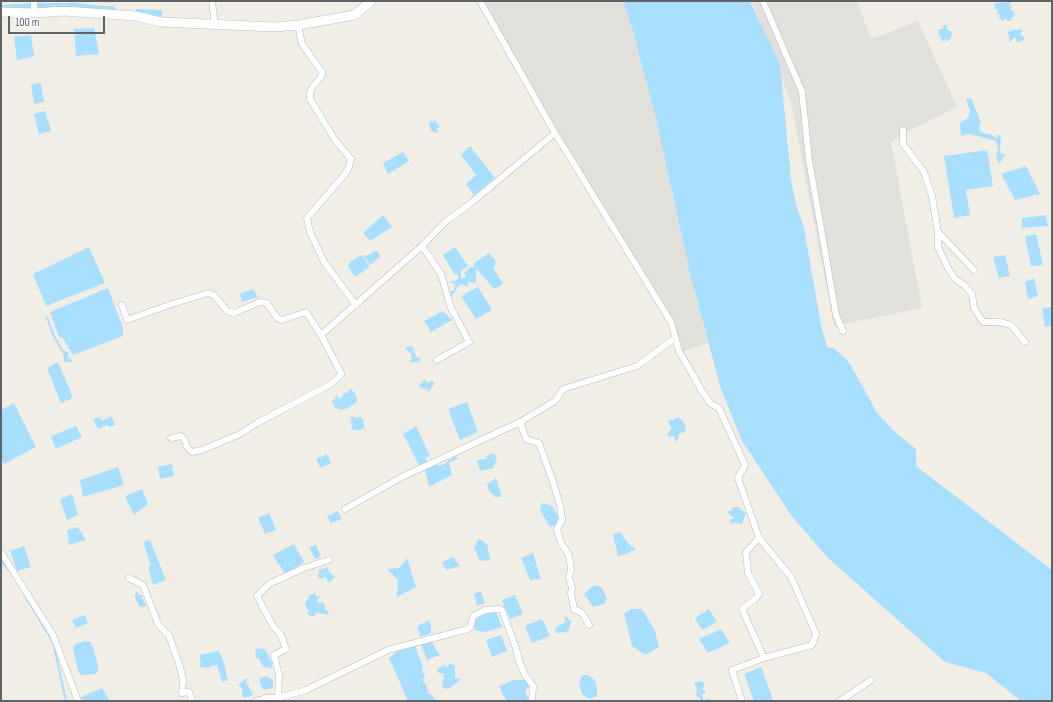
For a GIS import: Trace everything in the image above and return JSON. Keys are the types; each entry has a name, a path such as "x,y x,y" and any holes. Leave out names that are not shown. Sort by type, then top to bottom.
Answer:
{"main road":[{"path":"1,12 64,12 136,16 161,22 275,27 298,25 355,14 371,1"}],"street":[{"path":"34,1 34,13"},
{"path":"212,1 215,25"},
{"path":"480,1 555,133 671,322 679,352 694,378 711,404 719,408 745,465 738,478 759,538 791,577 816,634 812,645 764,658 732,670 742,701"},
{"path":"763,1 802,92 811,168 836,315 843,332"},
{"path":"298,25 302,44 322,72 322,77 313,86 310,92 310,99 335,140 351,159 350,167 345,174 307,218 310,232 324,262 356,305"},
{"path":"903,130 903,144 924,172 932,196 938,232 938,247 947,266 955,279 964,285 972,294 974,308 983,322 1000,322 1011,325 1025,342"},
{"path":"321,335 422,246 446,222 555,133"},
{"path":"938,232 974,270"},
{"path":"422,246 441,274 451,308 469,342 437,360"},
{"path":"122,306 127,320 208,293 214,295 227,311 234,313 260,302 266,303 277,318 282,320 306,312 321,335 341,373 341,375 331,384 257,423 240,434 202,450 192,452 187,447 181,436 171,438"},
{"path":"345,509 402,477 520,422 555,401 563,389 637,366 675,338"},
{"path":"520,422 526,439 539,443 553,482 560,505 562,520 557,529 561,543 569,555 571,569 569,577 574,609 582,613 589,625"},
{"path":"759,538 746,552 748,573 759,594 742,609 764,658"},
{"path":"1,552 53,635 78,701"},
{"path":"278,698 279,675 274,655 286,649 281,635 273,626 257,596 269,584 304,568 329,560"},
{"path":"129,578 143,585 158,624 169,636 180,667 182,692 189,692 191,694 192,701"},
{"path":"256,701 278,698 306,690 388,650 468,629 471,626 473,616 485,610 499,608 502,610 525,675 533,686 532,701"},
{"path":"840,701 871,680"}],"shaded area":[{"path":"483,1 623,1 633,31 658,127 691,278 708,343 679,353 675,327 655,303 581,178"},
{"path":"752,1 857,1 871,39 918,21 957,107 908,131 891,143 922,308 834,326 791,102"}],"water":[{"path":"623,1 750,1 780,64 791,180 796,204 804,228 821,325 827,347 835,349 848,361 877,413 896,433 916,449 916,466 1052,570 1052,701 1021,701 986,673 945,662 828,558 791,515 742,441 721,389 691,278 658,127 633,31"},
{"path":"1001,1 1005,3 1006,1 1011,2 1009,5 1012,6 1010,9 1015,13 1014,17 1011,18 1011,21 1008,21 1005,18 1004,21 1000,18 997,20 1000,16 999,14 995,14 998,12 997,8 994,10 995,3 1000,3"},
{"path":"34,3 34,8 1,9 1,5"},
{"path":"37,3 79,3 114,6 117,9 110,12 38,8"},
{"path":"136,9 162,10 162,17 136,16"},
{"path":"942,25 947,25 947,29 952,32 951,38 946,42 945,38 943,42 939,35 938,30 944,28"},
{"path":"94,28 99,54 76,56 74,29"},
{"path":"1020,29 1023,31 1020,34 1024,37 1024,40 1017,42 1015,37 1009,43 1009,35 1007,32"},
{"path":"31,35 34,56 17,60 14,37"},
{"path":"41,83 44,102 34,104 31,84"},
{"path":"971,98 981,122 979,127 980,132 992,135 997,139 997,135 1001,135 1001,154 1006,154 999,164 996,157 998,150 996,141 969,134 961,136 960,123 968,118 970,111 966,99"},
{"path":"45,111 51,131 39,134 34,114"},
{"path":"430,120 432,123 434,120 440,127 436,129 439,131 437,133 431,131 429,132 431,129 429,125"},
{"path":"470,146 495,178 474,195 466,184 476,175 461,155"},
{"path":"987,150 993,186 966,190 970,215 954,218 944,156"},
{"path":"403,152 409,161 388,174 383,163"},
{"path":"1026,166 1040,194 1015,200 1001,174"},
{"path":"383,215 392,227 370,241 363,233"},
{"path":"1046,215 1048,226 1022,228 1022,218"},
{"path":"1036,234 1043,265 1031,266 1025,236"},
{"path":"89,247 105,283 46,306 33,274"},
{"path":"455,247 468,266 461,271 461,279 466,276 464,273 471,267 475,267 473,264 489,253 496,261 494,269 503,284 494,289 476,268 476,283 468,282 468,287 462,284 457,287 451,296 450,292 454,290 455,284 448,282 455,281 458,278 458,273 455,275 443,255"},
{"path":"377,251 380,257 370,265 364,256"},
{"path":"362,255 370,267 355,277 348,266 351,261"},
{"path":"1005,255 1010,276 999,278 993,257"},
{"path":"1034,278 1038,296 1028,299 1025,282"},
{"path":"478,287 492,310 476,319 461,296"},
{"path":"108,288 123,328 123,336 73,355 62,337 59,337 50,312"},
{"path":"253,289 258,297 242,302 240,294"},
{"path":"1052,307 1052,326 1045,327 1042,308"},
{"path":"443,311 452,320 431,332 424,321"},
{"path":"411,346 416,351 411,350 416,354 416,357 420,358 419,362 409,362 412,359 411,354 405,348"},
{"path":"62,350 68,352 68,358 73,360 71,362 64,362"},
{"path":"58,362 73,398 61,403 47,368"},
{"path":"424,379 428,383 432,381 435,383 428,392 426,388 424,390 422,387 419,389 419,384 422,383"},
{"path":"351,389 357,398 356,403 346,409 341,410 334,407 335,403 332,404 332,401 335,399 334,398 337,396 338,399 342,398 344,392 345,394"},
{"path":"467,402 478,432 460,440 448,409"},
{"path":"14,403 36,447 4,464 1,459 1,410"},
{"path":"111,416 115,425 111,427 107,425 98,429 93,419 100,417 102,421"},
{"path":"352,416 355,418 362,418 362,420 364,420 363,422 365,428 358,431 356,429 351,429 353,423 349,422 352,420 350,417"},
{"path":"678,417 683,421 686,431 679,434 678,439 675,442 675,438 673,436 669,437 667,435 672,428 668,422 670,419 673,420"},
{"path":"76,426 82,437 56,449 51,436"},
{"path":"416,426 430,456 425,458 427,462 419,465 403,434"},
{"path":"494,453 497,459 493,468 480,471 477,460 487,459 486,456"},
{"path":"327,454 331,463 320,468 316,459"},
{"path":"455,456 459,458 449,463 452,475 429,487 425,469 435,464 438,466 444,464"},
{"path":"172,464 174,476 160,479 158,467"},
{"path":"118,467 124,485 83,497 80,480"},
{"path":"496,478 502,497 495,497 489,491 487,484"},
{"path":"142,489 148,504 134,515 125,496"},
{"path":"72,494 78,515 67,520 60,499"},
{"path":"542,503 552,506 559,518 557,524 550,527 540,510"},
{"path":"735,507 739,507 746,513 742,524 732,524 729,520 734,518 728,513"},
{"path":"338,511 342,519 331,523 327,516"},
{"path":"269,513 276,530 265,534 258,518"},
{"path":"78,527 86,540 69,545 67,530"},
{"path":"621,532 627,543 636,549 618,556 613,534"},
{"path":"479,539 487,544 490,560 480,561 474,547"},
{"path":"150,540 166,580 153,585 148,567 151,566 143,542"},
{"path":"294,544 304,562 285,574 273,555"},
{"path":"316,545 321,557 315,559 309,547"},
{"path":"24,546 31,567 17,571 10,551"},
{"path":"533,553 541,579 530,580 521,558"},
{"path":"453,557 460,566 446,570 442,562"},
{"path":"407,558 416,587 397,597 398,580 387,569 399,568"},
{"path":"328,567 329,572 335,577 330,582 328,582 326,577 319,579 318,577 319,570"},
{"path":"594,585 601,587 607,598 604,604 593,607 584,594"},
{"path":"137,591 139,595 142,595 146,605 145,607 139,606 135,598"},
{"path":"481,591 485,603 477,606 474,594"},
{"path":"315,593 316,596 320,597 317,600 319,603 323,602 326,606 324,608 330,614 320,614 318,612 312,617 307,613 309,611 305,606 306,601 309,599 308,596"},
{"path":"515,595 523,614 510,619 502,600"},
{"path":"631,609 642,609 655,631 659,647 645,655 632,646 624,614"},
{"path":"709,609 717,622 702,630 695,618"},
{"path":"496,611 502,627 485,632 475,630 474,626 477,617"},
{"path":"85,615 88,623 76,628 72,620"},
{"path":"566,616 571,622 568,632 556,633 555,628 566,622 564,618"},
{"path":"542,619 550,636 532,643 525,626"},
{"path":"429,620 431,633 420,637 420,633 417,629 418,626"},
{"path":"721,629 730,643 708,653 699,639"},
{"path":"501,635 507,651 492,657 486,640"},
{"path":"86,641 90,642 92,645 98,670 95,674 81,675 78,671 73,649 74,645"},
{"path":"431,641 440,655 427,660 421,645"},
{"path":"415,646 423,667 422,672 425,674 423,681 426,684 428,693 432,695 436,701 408,701 388,658 396,652"},
{"path":"258,648 265,649 272,663 271,668 263,667 260,660 256,657 255,650"},
{"path":"219,651 228,680 222,682 217,665 209,668 199,668 201,662 199,655"},
{"path":"450,663 455,666 455,678 461,679 447,689 442,687 444,674 439,673 437,670 444,665 447,667"},
{"path":"761,667 773,701 754,701 744,674"},
{"path":"582,675 587,675 595,680 597,696 590,699 582,694 579,685"},
{"path":"266,676 273,680 273,688 264,690 259,679"},
{"path":"245,679 248,679 246,682 253,694 244,698 242,695 243,689 238,685"},
{"path":"513,680 526,680 530,686 525,690 529,701 506,701 499,686"},
{"path":"702,681 705,685 702,689 706,692 702,695 704,700 710,699 710,701 700,701 700,698 696,696 697,688 694,685 696,682"},
{"path":"102,688 110,701 83,701 81,697"}],"waterway":[{"path":"46,317 62,350"},
{"path":"1,561 10,571"},
{"path":"24,594 53,642 66,701"}]}
